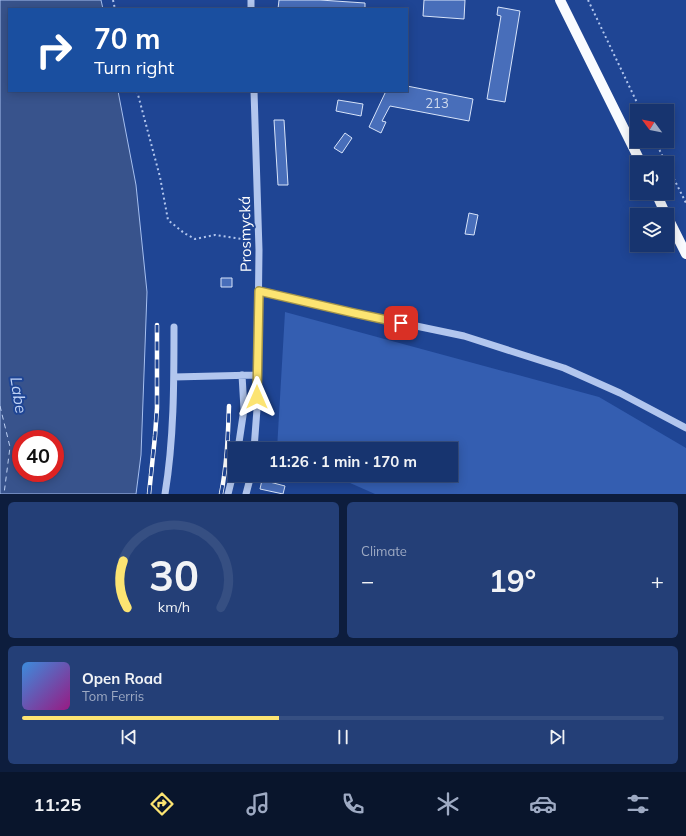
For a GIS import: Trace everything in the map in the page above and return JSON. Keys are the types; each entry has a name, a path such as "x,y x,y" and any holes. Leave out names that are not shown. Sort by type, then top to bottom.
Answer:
{"main road":[{"path":"560,0 638,156"},
{"path":"674,230 686,254"}],"street":[{"name":"Prosmycká","path":"254,92 259,250 257,409 255,442"},
{"path":"259,291 471,338 564,368 620,393 686,428"},
{"path":"164,494 170,463 174,377 174,327"},
{"path":"239,442 244,409 242,375"},
{"path":"174,377 257,375"},
{"path":"228,494 231,482"},
{"path":"246,494 249,482"}],"path":[{"path":"588,0 638,104"},
{"path":"137,92 160,177 168,220 184,233 195,239 215,235 248,240 259,250"},
{"path":"674,179 686,204"}],"shaded area":[{"path":"285,312 599,397 686,448 686,494 375,494 348,482 458,482 458,442 277,442"}],"water":[{"name":"Labe","path":"0,0 101,0 103,8 8,8 8,92 118,92 136,185 147,292 141,455 136,494 0,494"}],"building":[{"path":"279,0 320,0 365,3 365,8 278,8"},
{"path":"424,0 465,0 464,19 423,16"},
{"path":"498,7 520,11 505,102 487,99 501,16 497,15"},
{"path":"408,86 473,99 469,121 390,106 382,121 386,122 381,133 369,127 386,92 408,92"},
{"path":"338,100 363,104 361,116 336,111"},
{"path":"274,120 284,120 288,185 278,185"},
{"path":"345,133 352,138 342,153 334,148"},
{"path":"469,213 478,215 474,235 465,234"},
{"path":"221,278 232,278 232,287 221,287"},
{"path":"262,482 270,482 285,486 283,494 260,489"}],"ferry route":[{"path":"0,406 10,447 4,494"}],"railway":[{"path":"149,494 157,408 157,325"},
{"path":"221,494 226,461 229,406"}],"route":[{"path":"257,397 257,323 259,291 401,323"}]}
